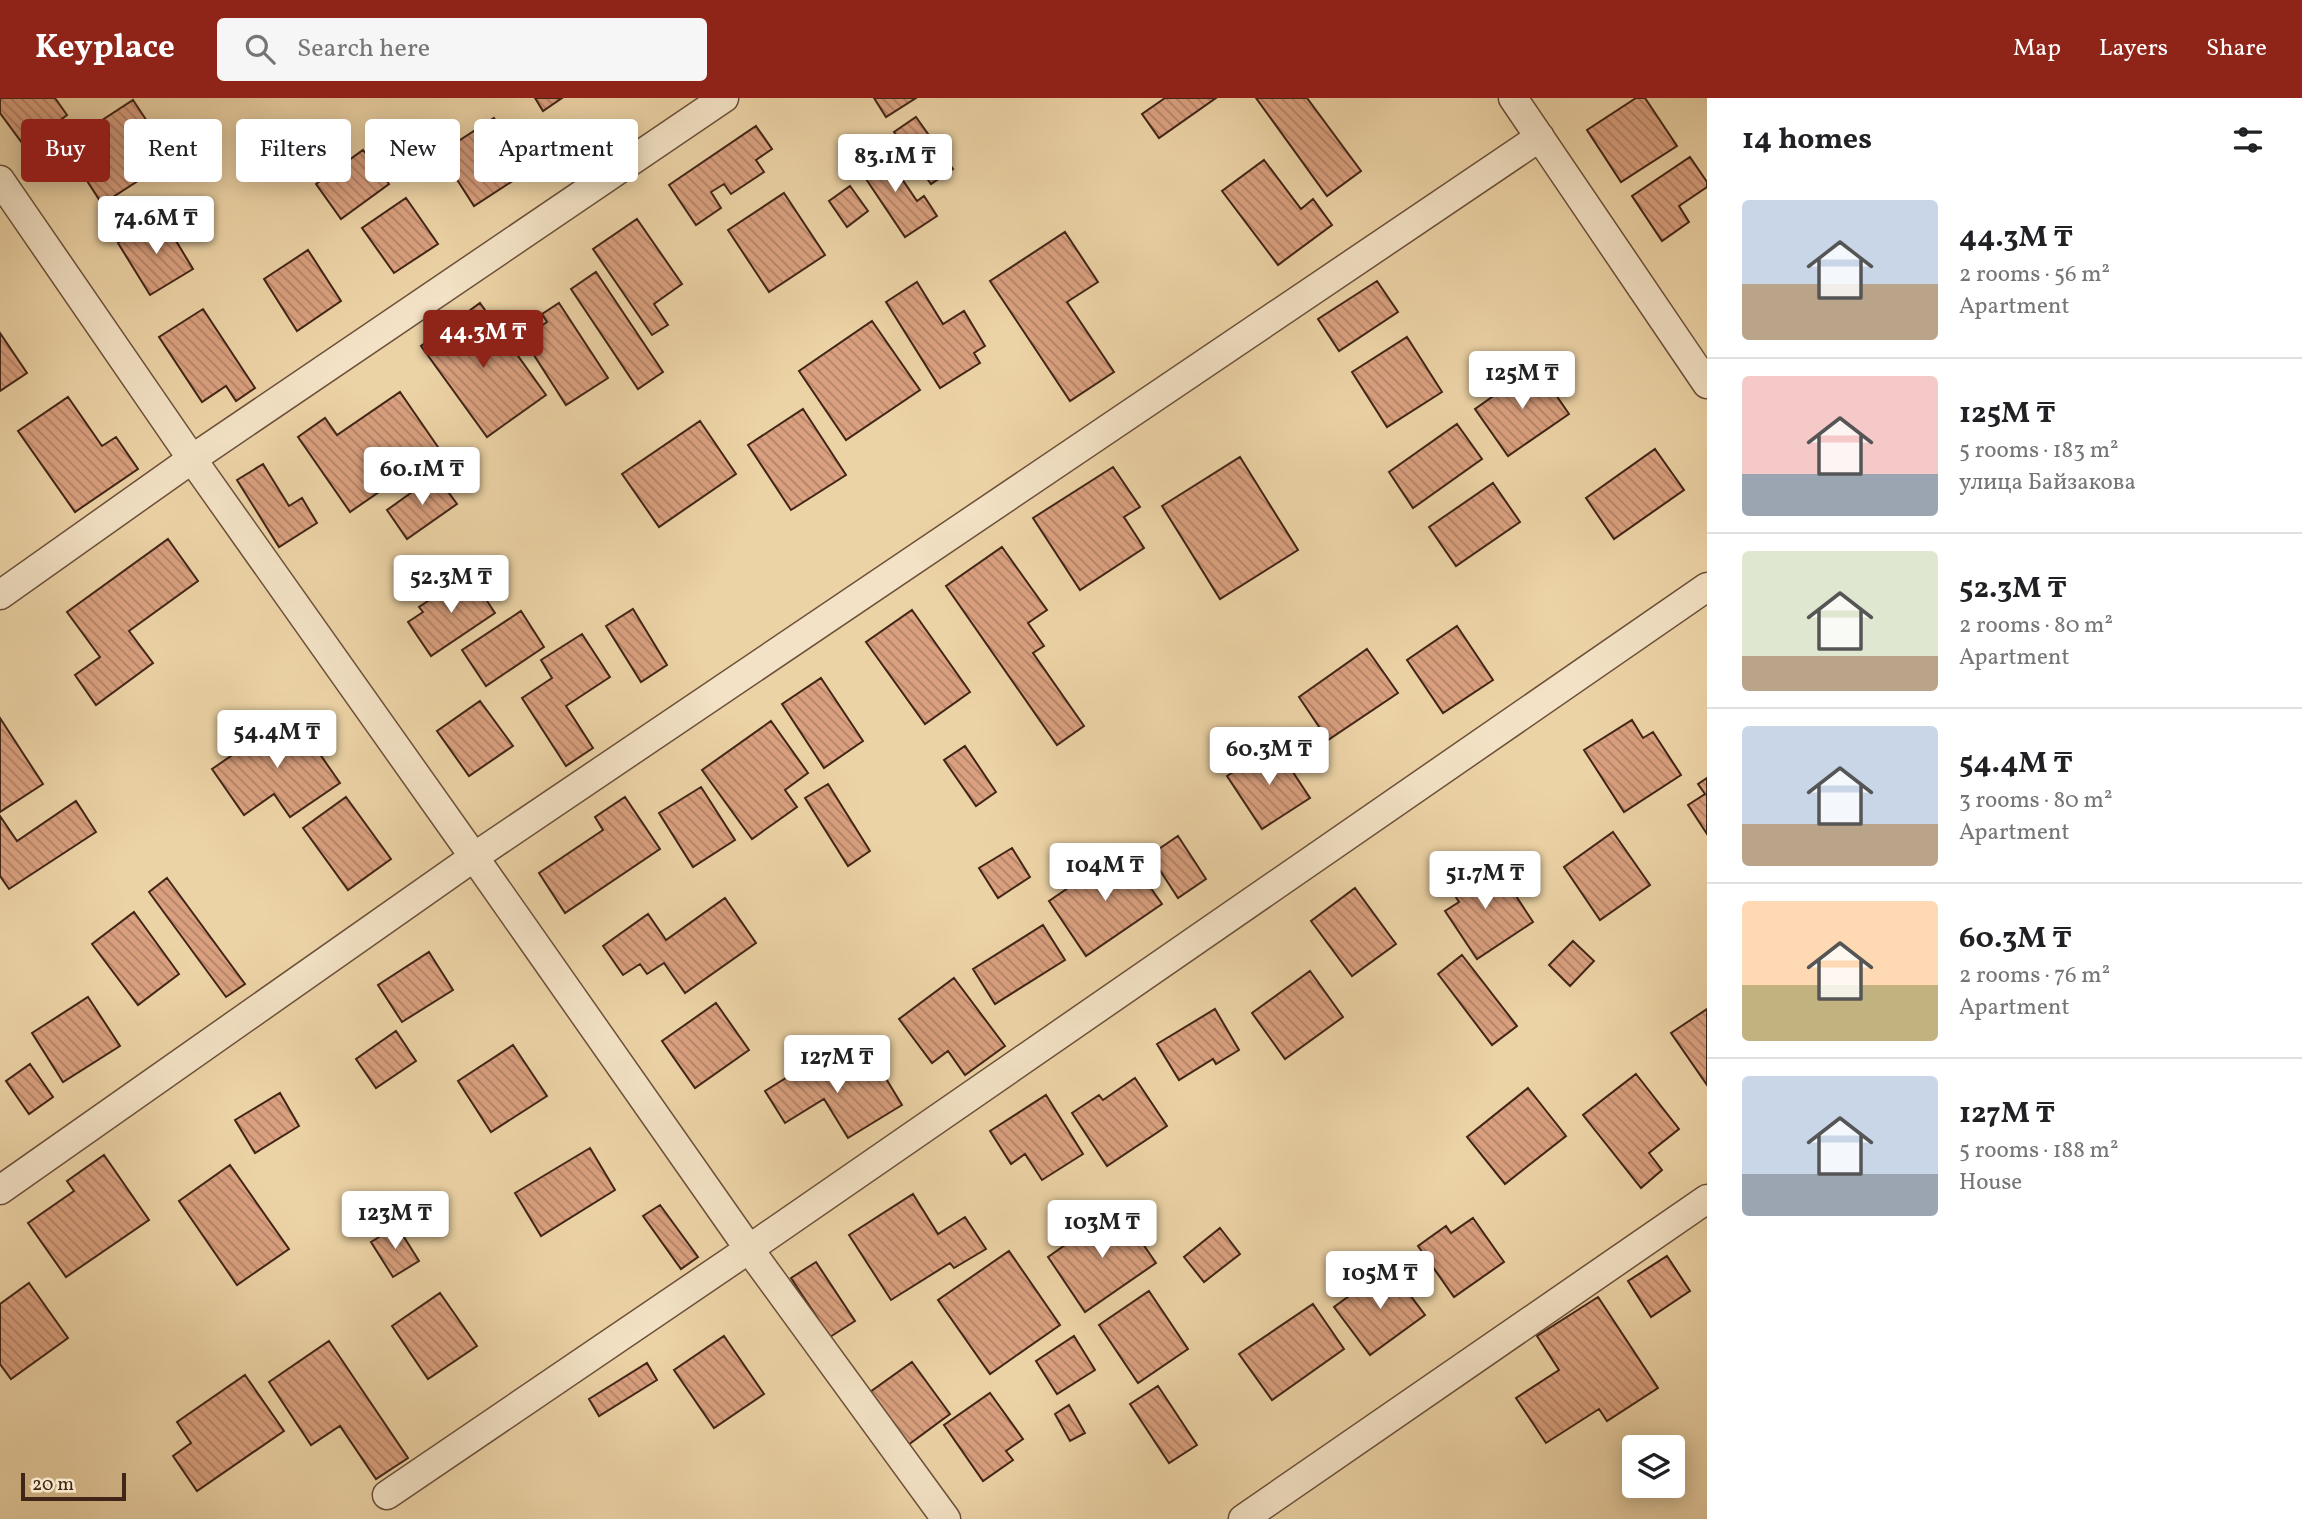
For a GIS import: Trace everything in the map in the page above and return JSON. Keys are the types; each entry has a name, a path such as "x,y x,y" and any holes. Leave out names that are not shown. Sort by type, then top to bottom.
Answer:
{"street":[{"path":"0,595 192,459 724,98"},
{"path":"1513,98 1707,384"},
{"path":"0,1190 474,856 1540,137"},
{"path":"0,180 192,459 749,1249 946,1519"},
{"path":"387,1495 749,1249 1707,587"},
{"path":"1243,1519 1707,1199"}],"building":[{"path":"0,98 55,98 67,115 62,119 21,119 21,142 0,113"},
{"path":"535,98 562,98 543,111"},
{"path":"874,98 916,98 886,117"},
{"path":"1165,98 1216,98 1159,138 1142,114"},
{"path":"1256,98 1307,98 1361,171 1327,196"},
{"path":"1636,98 1645,98 1677,146 1621,182 1587,130"},
{"path":"133,100 146,119 124,119 124,182 136,182 102,204 88,182 110,182 110,119 104,119"},
{"path":"916,117 953,169 931,184 894,132"},
{"path":"756,126 772,149 756,160 764,172 731,194 724,184 711,192 721,208 696,225 669,185"},
{"path":"474,131 474,182 511,182 474,206 459,182 460,140"},
{"path":"881,148 917,201 924,196 937,216 905,237 856,164"},
{"path":"363,150 365,182 389,184 341,219 316,184 351,182 351,159"},
{"path":"1690,157 1707,182 1707,187 1679,206 1689,222 1662,241 1632,196"},
{"path":"1264,160 1301,209 1313,199 1332,225 1278,265 1222,191"},
{"path":"850,186 868,211 847,227 829,201"},
{"path":"784,193 825,255 769,292 728,230"},
{"path":"406,198 438,244 394,273 362,228"},
{"path":"161,216 193,269 150,295 118,243"},
{"path":"637,219 682,284 654,304 668,325 652,335 593,249"},
{"path":"1065,232 1098,282 1067,302 1114,372 1070,401 990,281"},
{"path":"308,250 341,301 297,331 264,279"},
{"path":"596,272 663,372 638,389 571,289"},
{"path":"1377,281 1398,312 1339,351 1318,319"},
{"path":"917,282 943,324 964,311 985,346 974,353 980,363 940,388 886,302"},
{"path":"480,303 546,395 487,437 421,346"},
{"path":"559,303 608,378 566,405 523,338 547,322 542,314"},
{"path":"203,309 255,388 236,401 226,386 202,402 159,337"},
{"path":"872,321 920,390 846,440 799,371"},
{"path":"0,333 27,373 0,391"},
{"path":"1407,337 1442,392 1387,427 1352,372"},
{"path":"1536,366 1569,414 1508,456 1475,409"},
{"path":"400,392 440,450 350,512 298,437 325,418 337,435"},
{"path":"68,397 102,446 116,437 138,469 75,512 18,431"},
{"path":"803,409 846,475 791,510 748,445"},
{"path":"700,421 736,474 659,527 622,474"},
{"path":"1457,424 1482,459 1413,508 1389,472"},
{"path":"1655,449 1684,490 1614,539 1586,498"},
{"path":"1240,457 1298,550 1220,599 1162,506"},
{"path":"263,464 289,506 302,498 317,523 279,547 237,480"},
{"path":"1113,467 1140,507 1124,517 1144,548 1080,590 1033,518"},
{"path":"436,475 457,504 407,539 387,510"},
{"path":"1493,483 1520,522 1456,566 1429,527"},
{"path":"168,539 198,581 129,631 153,663 96,705 75,675 100,657 67,612"},
{"path":"1002,547 1047,610 1028,623 1044,646 1033,653 1084,726 1057,745 946,586"},
{"path":"469,574 495,613 431,656 408,622 423,612 419,607"},
{"path":"633,609 667,665 641,682 606,626"},
{"path":"912,610 970,692 925,724 866,642"},
{"path":"521,611 544,647 486,686 462,650"},
{"path":"1457,626 1493,680 1443,713 1407,660"},
{"path":"582,634 610,677 566,706 593,748 566,766 522,698 552,678 541,660"},
{"path":"1367,649 1398,693 1328,740 1299,697"},
{"path":"821,678 863,741 824,768 782,704"},
{"path":"480,701 513,746 469,776 437,731"},
{"path":"292,714 340,783 290,817 274,794 244,815 212,769"},
{"path":"0,718 43,784 0,812"},
{"path":"1632,720 1643,738 1653,732 1681,775 1624,812 1584,750"},
{"path":"771,721 808,773 785,790 797,807 752,839 702,770"},
{"path":"1275,745 1310,798 1262,829 1227,776"},
{"path":"965,746 996,792 976,806 944,760"},
{"path":"1707,778 1707,834 1688,805 1705,794 1698,784"},
{"path":"828,784 870,851 848,866 805,798"},
{"path":"701,787 735,840 693,867 659,813"},
{"path":"346,797 391,859 348,890 303,828"},
{"path":"625,797 660,849 565,913 539,873 603,830 595,817"},
{"path":"76,801 96,832 9,889 0,876 0,816 17,841"},
{"path":"1613,832 1650,885 1600,920 1564,867"},
{"path":"1178,836 1206,879 1178,898 1150,855"},
{"path":"1012,848 1030,877 998,898 979,868"},
{"path":"1124,850 1162,904 1086,956 1049,901"},
{"path":"1469,864 1483,885 1501,873 1533,922 1477,959 1445,911 1459,902 1445,880"},
{"path":"167,878 245,984 226,997 149,892"},
{"path":"1355,888 1396,944 1352,976 1311,921"},
{"path":"725,898 756,943 685,993 664,963 647,974 640,964 623,975 603,946 648,914 666,940"},
{"path":"134,912 179,974 138,1005 92,944"},
{"path":"1043,925 1065,960 995,1004 973,969"},
{"path":"1573,941 1594,961 1570,986 1549,965"},
{"path":"429,952 453,990 402,1022 378,985"},
{"path":"1462,955 1517,1026 1492,1045 1438,974"},
{"path":"1310,971 1343,1017 1285,1059 1252,1013"},
{"path":"954,978 1005,1046 965,1075 948,1051 932,1063 899,1019"},
{"path":"88,997 120,1046 63,1082 32,1033"},
{"path":"716,1003 749,1050 695,1088 662,1041"},
{"path":"1215,1009 1239,1050 1216,1064 1213,1059 1179,1080 1157,1044"},
{"path":"1707,1009 1707,1085 1671,1033"},
{"path":"396,1031 416,1061 376,1088 356,1059"},
{"path":"513,1045 547,1096 491,1132 458,1081"},
{"path":"818,1058 834,1084 874,1059 902,1105 848,1138 824,1099 785,1123 765,1091"},
{"path":"30,1064 53,1097 29,1114 6,1081"},
{"path":"1636,1074 1679,1129 1649,1153 1662,1170 1641,1188 1583,1115"},
{"path":"1135,1078 1167,1126 1107,1166 1072,1113 1099,1095 1103,1100"},
{"path":"1528,1088 1566,1136 1505,1184 1467,1137"},
{"path":"280,1093 299,1126 255,1153 235,1120"},
{"path":"1046,1095 1083,1154 1042,1180 1025,1154 1011,1164 990,1131"},
{"path":"590,1148 615,1190 541,1236 515,1193"},
{"path":"104,1155 149,1220 66,1277 28,1223 74,1191 67,1181"},
{"path":"230,1165 289,1249 237,1285 179,1201"},
{"path":"913,1194 938,1234 965,1217 986,1249 954,1268 950,1263 891,1300 849,1235"},
{"path":"660,1205 698,1257 681,1269 643,1216"},
{"path":"1118,1208 1156,1263 1085,1312 1048,1257"},
{"path":"1473,1218 1504,1262 1454,1297 1418,1246 1446,1226 1451,1233"},
{"path":"397,1226 419,1261 393,1277 371,1242"},
{"path":"1220,1228 1240,1254 1204,1282 1184,1257"},
{"path":"1009,1251 1060,1325 990,1374 938,1300"},
{"path":"1667,1256 1690,1291 1651,1317 1628,1281"},
{"path":"816,1262 855,1321 830,1337 791,1278"},
{"path":"1389,1267 1425,1315 1370,1355 1334,1307"},
{"path":"29,1283 68,1338 11,1379 0,1364 0,1304"},
{"path":"1149,1291 1188,1349 1138,1383 1099,1325"},
{"path":"440,1293 477,1346 428,1379 392,1326"},
{"path":"1598,1297 1658,1388 1607,1421 1599,1409 1546,1443 1516,1398 1559,1370 1537,1336"},
{"path":"1313,1304 1344,1349 1272,1400 1239,1354"},
{"path":"724,1336 764,1394 714,1428 674,1370"},
{"path":"1074,1336 1095,1370 1057,1394 1036,1361"},
{"path":"329,1341 408,1458 376,1479 340,1426 311,1445 269,1382"},
{"path":"912,1362 950,1414 908,1445 870,1392"},
{"path":"647,1363 657,1380 599,1416 589,1399"},
{"path":"245,1375 284,1431 197,1491 173,1456 191,1443 177,1422"},
{"path":"1158,1386 1197,1445 1169,1463 1130,1404"},
{"path":"990,1393 1023,1439 1006,1451 1013,1460 983,1481 944,1425"},
{"path":"1069,1405 1085,1433 1070,1441 1055,1414"}]}
